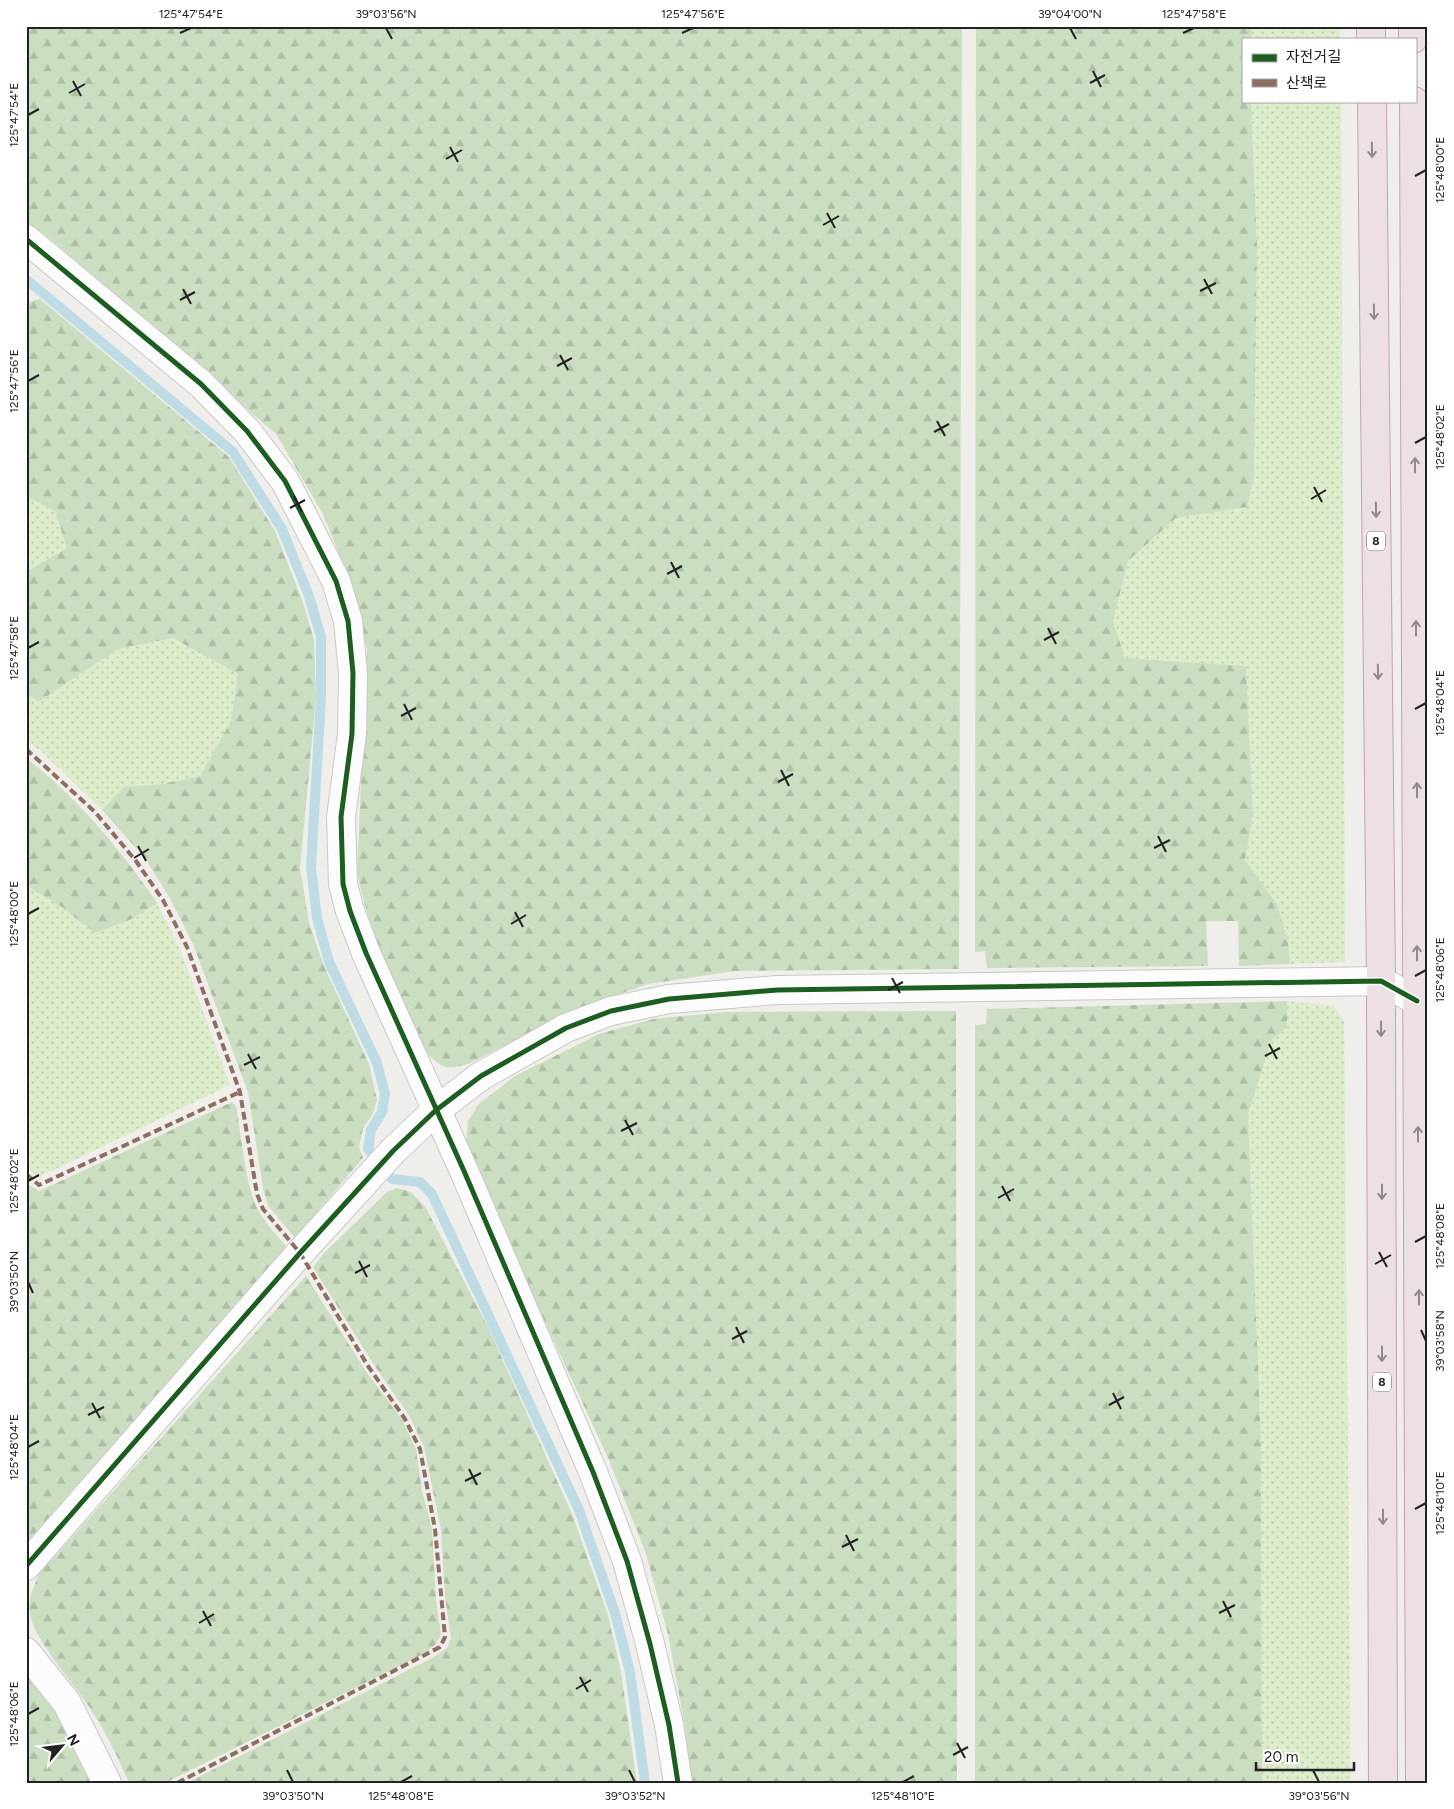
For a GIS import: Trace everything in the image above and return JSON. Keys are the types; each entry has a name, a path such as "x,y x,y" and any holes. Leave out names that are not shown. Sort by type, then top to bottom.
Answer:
{"highway":[{"name":"8","path":"1372,102 1381,981 1384,1783"},
{"path":"1414,102 1420,1783"}],"street":[{"path":"26,240 201,384 247,431 285,481 336,581 348,621 353,673 352,734 341,817 344,884 350,911 366,953 435,1111 464,1171 574,1426 623,1552 650,1644 669,1725 678,1783"},
{"path":"26,1566 300,1253 393,1151 435,1111 481,1076 566,1028 611,1012 669,999 777,990 1381,981 1418,1001"},
{"path":"26,1652 67,1703 107,1783"}],"green space":[{"path":"27,26 962,26 959,969 735,971 648,984 583,1007 468,1064 445,1067 436,1062 426,1052 375,944 357,874 367,649 352,586 323,514 276,434 53,241 26,221"},
{"path":"976,26 1251,26 1251,38 1242,38 1242,102 1251,102 1257,247 1254,477 1247,507 1176,518 1128,561 1113,621 1125,658 1246,666 1253,815 1245,860 1277,904 1288,942 1290,964 1239,966 1238,921 1206,921 1208,966 987,968 985,951 975,952"},
{"path":"1251,26 1340,26 1340,38 1251,38"},
{"path":"1251,102 1341,102 1345,962 1290,964 1288,942 1277,904 1245,861 1253,815 1246,666 1125,658 1113,621 1128,561 1176,518 1247,506 1254,477 1257,247"},
{"path":"40,299 229,457 275,531 302,600 314,639 316,698 300,868 309,923 324,966 369,1064 377,1100 373,1114 363,1128 359,1147 363,1158 295,1238 268,1206 263,1188 248,1092 193,944 170,898 144,857 102,810 124,787 162,784 200,776 231,721 238,674 173,638 118,649 38,702 26,693 26,572 67,548 55,511 26,496 26,303"},
{"path":"26,496 55,511 67,548 26,572"},
{"path":"174,638 238,674 231,721 200,776 162,784 125,787 102,810 42,752 26,740 26,693 38,702 118,649"},
{"path":"26,758 81,807 114,845 157,903 132,919 95,933 63,908 26,885"},
{"path":"26,885 63,908 95,933 132,919 157,903 180,949 230,1085 39,1177 26,1167"},
{"path":"1287,1001 1334,1006 1344,1021 1351,1783 1262,1783 1261,1442 1248,1114 1272,1039 1287,1028"},
{"path":"1287,1001 1287,1028 1272,1039 1248,1114 1261,1442 1262,1783 975,1783 975,1025 986,1024 987,1009"},
{"path":"956,1011 957,1783 690,1783 686,1733 668,1634 645,1551 609,1460 477,1175 466,1144 468,1121 479,1104 515,1076 599,1034 653,1019 726,1012"},
{"path":"232,1102 236,1106 247,1175 254,1200 264,1220 287,1247 26,1543 26,1188 29,1185 39,1191"},
{"path":"397,1188 411,1192 426,1208 487,1325 572,1514 608,1615 621,1672 637,1783 187,1783 432,1658 447,1648 451,1638 445,1597 441,1530 424,1447 410,1417 372,1362 313,1267 325,1252 387,1192"},
{"path":"306,1276 365,1370 403,1421 416,1449 422,1491 432,1529 436,1599 441,1635 436,1644 425,1653 165,1783 129,1783 96,1717 49,1652 35,1628 29,1606 33,1590 39,1574"},
{"path":"26,1673 55,1706 94,1783 26,1783"}],"waterway":[{"path":"26,279 233,452 282,529 309,596 321,637 321,698 311,867 317,918 329,962 377,1063 385,1094 382,1112 371,1130 368,1149 392,1179 420,1182 432,1194 579,1510 615,1613 630,1672 645,1783"}],"marked path":[{"path":"26,749 95,812 136,861 163,900 187,947 240,1092 257,1194 263,1209 300,1253 368,1366 405,1419 420,1449 435,1529 445,1637 440,1647 177,1783"},
{"path":"26,1174 39,1185 240,1092"}],"cycle path":[{"path":"26,239 201,384 247,431 285,481 336,581 348,621 353,673 352,734 341,817 343,884 350,911 366,953 464,1171 593,1472 627,1561 650,1644 669,1725 678,1783"},
{"path":"26,1566 300,1253 393,1151 435,1111 481,1076 566,1028 611,1011 669,999 777,990 1381,981 1417,1001"}]}
